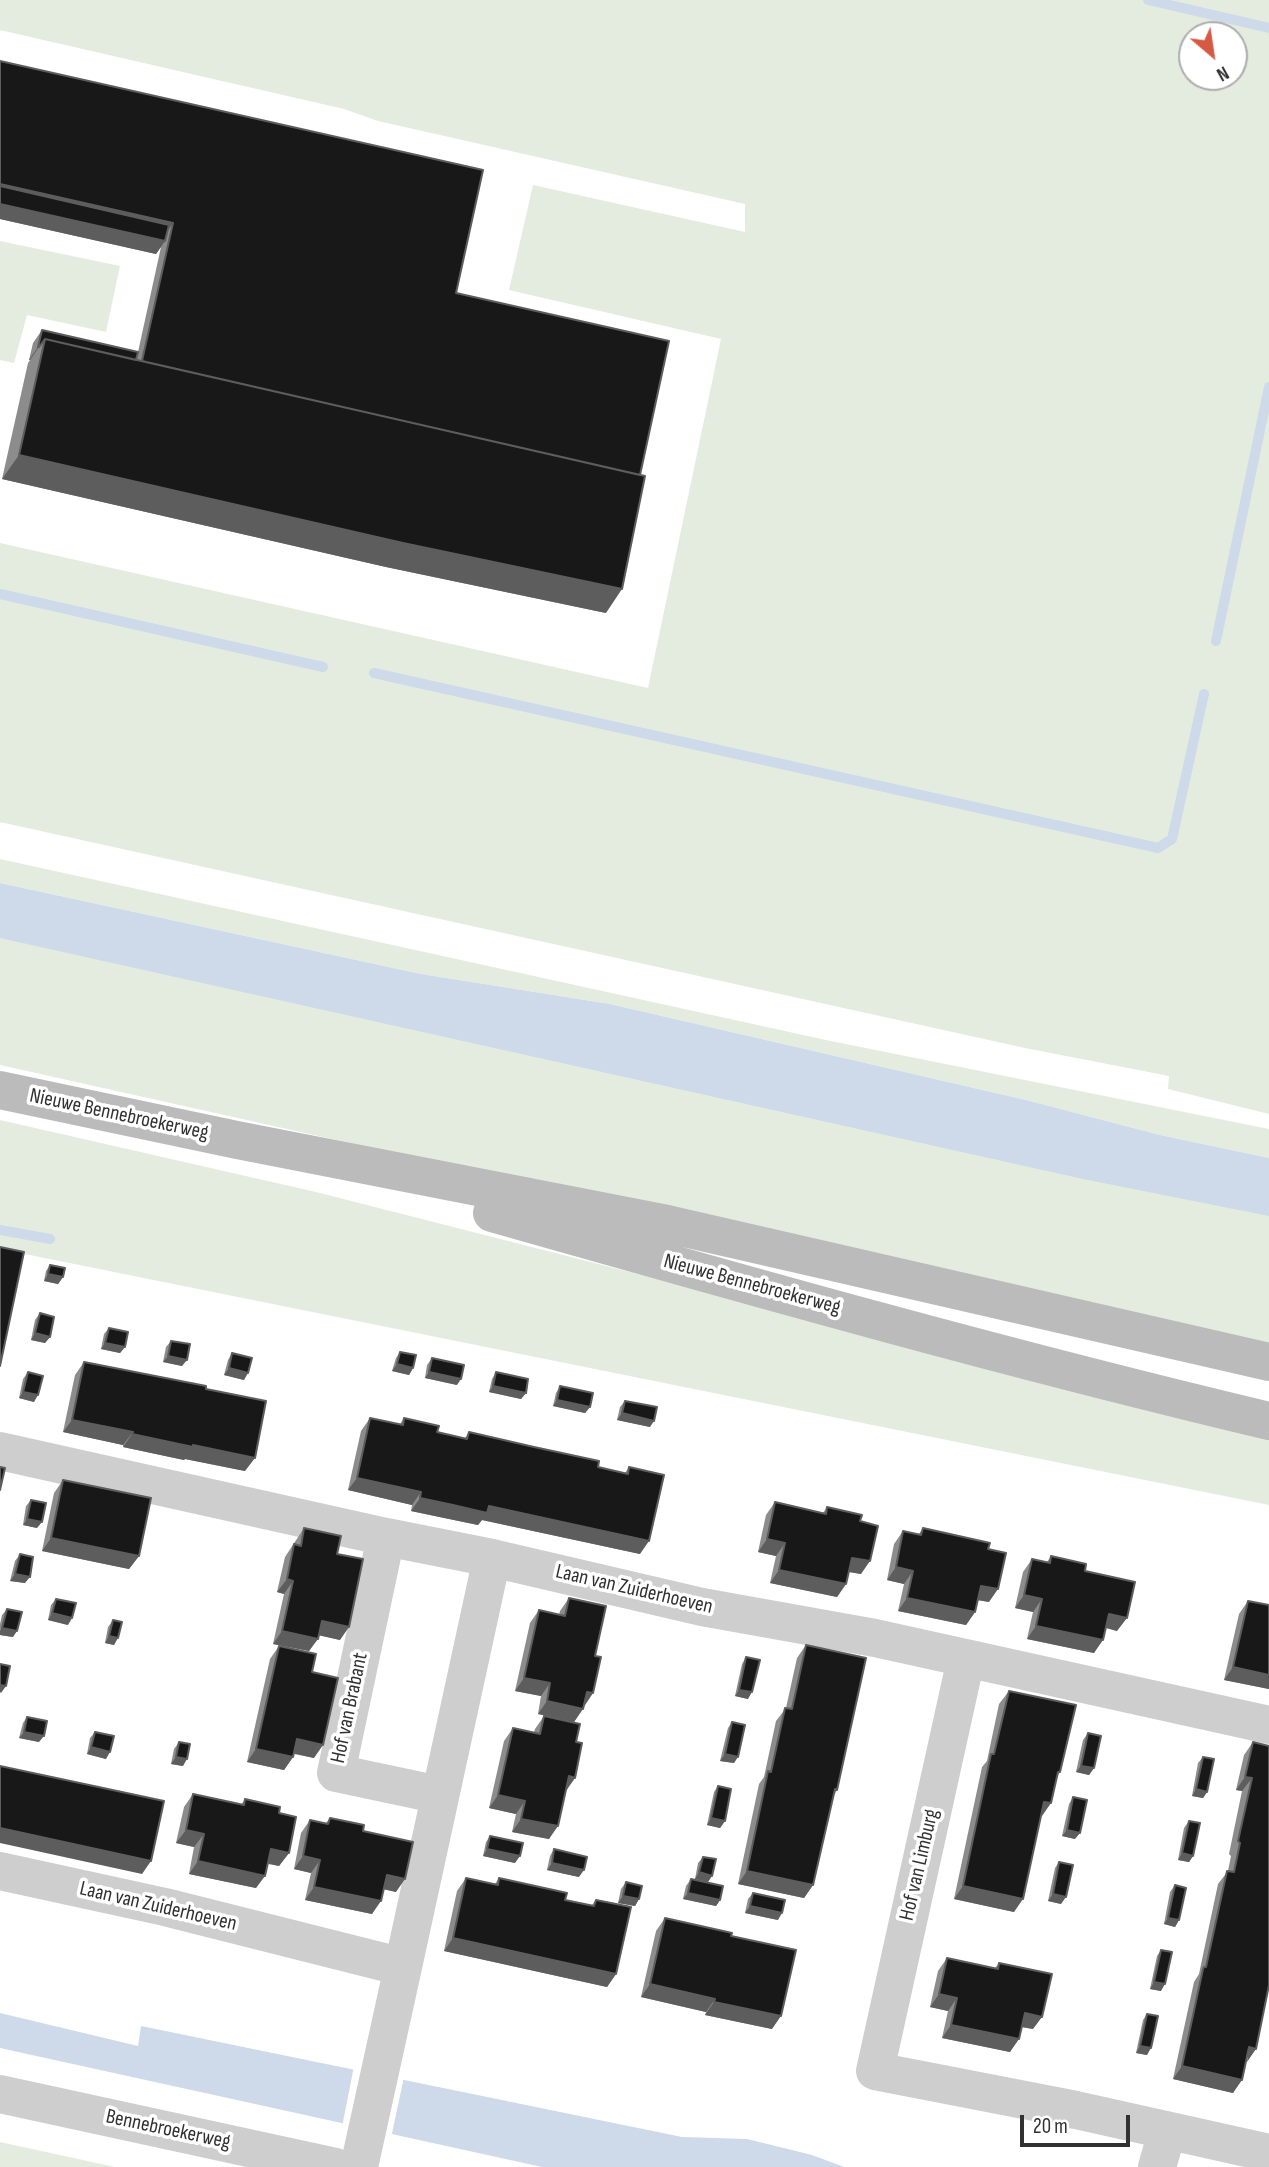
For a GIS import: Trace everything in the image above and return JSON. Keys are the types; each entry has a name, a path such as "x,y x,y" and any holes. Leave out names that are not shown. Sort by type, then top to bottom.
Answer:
{"main road":[{"name":"Nieuwe Bennebroekerweg","path":"0,1090 237,1140 667,1224 1269,1362"},
{"name":"Nieuwe Bennebroekerweg","path":"237,1140 664,1262 1098,1379 1269,1421"}],"street":[{"name":"Laan van Zuiderhoeven","path":"0,1451 386,1538 492,1558 702,1606 875,1638 1269,1725"},
{"name":"Hof van Brabant","path":"386,1538 336,1773 440,1795"},
{"path":"353,2162 403,1967 492,1558"},
{"name":"Hof van Limburg","path":"966,1659 875,2071 1076,2110 1162,2149"},
{"name":"Laan van Zuiderhoeven","path":"0,1871 165,1907 403,1967"},
{"name":"Bennebroekerweg","path":"0,2094 353,2162"},
{"path":"1162,2149 1269,2153"}],"shaded area":[{"path":"0,0 1269,0 1269,1114 1168,1089 1169,1076 1025,1048 0,822 0,543 648,688 721,339 509,290 533,185 745,232 745,204 378,121 344,109 0,30"},
{"path":"0,241 120,266 106,332 27,315 14,363 0,360"},
{"path":"0,859 826,1040 1269,1129 1269,1158 1160,1135 1026,1100 610,1004 421,974 0,883"},
{"path":"0,937 1269,1208 1269,1348 0,1065"},
{"path":"0,1120 316,1192 1269,1435 1269,1505 0,1249"},
{"path":"0,2142 115,2167 0,2167"}],"water":[{"path":"0,883 421,974 610,1004 1026,1100 1160,1135 1269,1158 1269,1216 1083,1179 0,938"},
{"path":"0,2013 138,2046 141,2026 682,2137 747,2139 812,2155 844,2167 542,2167 0,2048"}],"pier":[{"path":"354,2066 404,2077 391,2138 342,2127"}],"building":[{"path":"0,61 483,170 456,293 669,341 640,475 142,361 173,223 0,184"},
{"path":"0,186 169,225 165,241 0,204"},
{"path":"42,330 138,352 136,360 45,339 38,347"},
{"path":"45,339 645,476 622,589 403,543 19,455"},
{"path":"0,1247 24,1252 0,1366"},
{"path":"50,1265 65,1268 63,1277 48,1274"},
{"path":"40,1313 54,1317 50,1337 35,1333"},
{"path":"109,1328 128,1332 125,1347 105,1343"},
{"path":"171,1341 190,1344 187,1360 168,1356"},
{"path":"400,1352 416,1355 413,1368 397,1364"},
{"path":"232,1353 252,1358 248,1373 229,1368"},
{"path":"432,1358 464,1365 461,1379 429,1372"},
{"path":"84,1362 266,1401 255,1458 72,1420"},
{"path":"28,1372 43,1376 38,1395 23,1392"},
{"path":"496,1372 528,1379 526,1393 493,1386"},
{"path":"560,1386 593,1393 590,1407 557,1400"},
{"path":"625,1401 657,1407 654,1421 622,1413"},
{"path":"370,1418 403,1425 404,1418 439,1426 437,1432 467,1439 469,1432 599,1461 598,1467 628,1474 629,1467 664,1475 649,1541 489,1506 487,1513 420,1498 421,1492 357,1478"},
{"path":"0,1467 5,1468 0,1490"},
{"path":"63,1480 151,1498 139,1556 51,1538"},
{"path":"31,1500 46,1503 42,1522 27,1519"},
{"path":"775,1502 826,1514 827,1507 862,1515 860,1521 878,1526 870,1561 852,1558 846,1584 779,1570 785,1543 767,1539"},
{"path":"304,1528 341,1536 337,1554 363,1559 349,1627 322,1621 318,1639 282,1631 293,1581 287,1579 294,1544 301,1546"},
{"path":"923,1528 990,1543 988,1549 1006,1553 998,1589 981,1586 975,1612 907,1598 913,1571 896,1567 903,1531 921,1535"},
{"path":"20,1554 33,1557 30,1577 15,1574"},
{"path":"1051,1556 1086,1564 1085,1571 1135,1582 1127,1618 1109,1614 1103,1640 1036,1626 1042,1599 1024,1595 1032,1559 1050,1563"},
{"path":"569,1598 606,1606 595,1656 601,1657 593,1693 587,1692 583,1709 547,1701 550,1683 524,1678 539,1610 565,1616"},
{"path":"56,1599 76,1603 72,1618 52,1613"},
{"path":"1248,1601 1269,1605 1269,1675 1233,1667"},
{"path":"7,1609 22,1612 17,1631 2,1628"},
{"path":"113,1620 122,1622 118,1638 109,1636"},
{"path":"806,1645 866,1658 813,1885 747,1871 768,1771 771,1772 785,1708 792,1709"},
{"path":"279,1646 316,1654 312,1672 338,1678 323,1745 297,1739 293,1757 256,1749"},
{"path":"746,1657 760,1660 752,1692 739,1690"},
{"path":"0,1664 10,1666 6,1686 0,1685"},
{"path":"1009,1691 1076,1705 1051,1803 1044,1802 1023,1899 963,1886 991,1754 994,1754"},
{"path":"544,1716 580,1724 576,1742 582,1743 575,1778 569,1776 558,1826 521,1819 525,1801 498,1795 513,1728 540,1734"},
{"path":"27,1717 47,1721 44,1736 24,1732"},
{"path":"732,1722 745,1725 738,1757 725,1754"},
{"path":"95,1732 114,1736 110,1752 91,1747"},
{"path":"1088,1733 1101,1736 1094,1768 1081,1766"},
{"path":"179,1742 190,1744 187,1759 176,1757"},
{"path":"1253,1742 1269,1746 1269,1985 1256,2049 1249,2047 1242,2080 1182,2066 1227,1871 1234,1872 1252,1778 1245,1777"},
{"path":"1203,1757 1214,1759 1207,1792 1196,1789"},
{"path":"0,1766 164,1801 151,1861 0,1828"},
{"path":"718,1786 731,1789 725,1821 711,1818"},
{"path":"193,1794 244,1805 245,1799 280,1807 279,1813 296,1817 289,1853 271,1849 265,1876 198,1861 204,1834 186,1830"},
{"path":"1073,1797 1087,1800 1080,1833 1067,1830"},
{"path":"330,1818 364,1825 363,1831 413,1842 405,1879 387,1875 381,1901 314,1887 320,1860 303,1856 310,1820 328,1824"},
{"path":"1189,1821 1200,1823 1193,1856 1182,1853"},
{"path":"490,1836 523,1843 520,1856 487,1849"},
{"path":"554,1849 587,1857 584,1870 552,1863"},
{"path":"703,1857 716,1859 712,1876 699,1872"},
{"path":"1059,1862 1073,1865 1066,1897 1053,1894"},
{"path":"466,1878 498,1885 499,1878 567,1893 565,1900 594,1906 596,1900 631,1907 616,1974 453,1938"},
{"path":"691,1879 723,1886 720,1900 688,1893"},
{"path":"626,1882 642,1886 639,1899 623,1896"},
{"path":"1175,1885 1186,1888 1179,1920 1168,1918"},
{"path":"753,1893 785,1900 782,1913 750,1906"},
{"path":"665,1918 796,1950 781,2016 714,2002 715,1999 650,1984"},
{"path":"1161,1950 1172,1952 1165,1984 1154,1982"},
{"path":"947,1958 998,1969 999,1963 1052,1974 1042,2017 1025,2013 1019,2039 951,2025 957,1998 939,1994"},
{"path":"1147,2014 1158,2016 1151,2048 1140,2046"}],"waterway":[{"path":"1148,0 1269,28"},
{"path":"1216,641 1269,387"},
{"path":"0,594 323,667"},
{"path":"374,673 1158,848 1172,839 1204,694"},
{"path":"0,1230 50,1239"}]}
